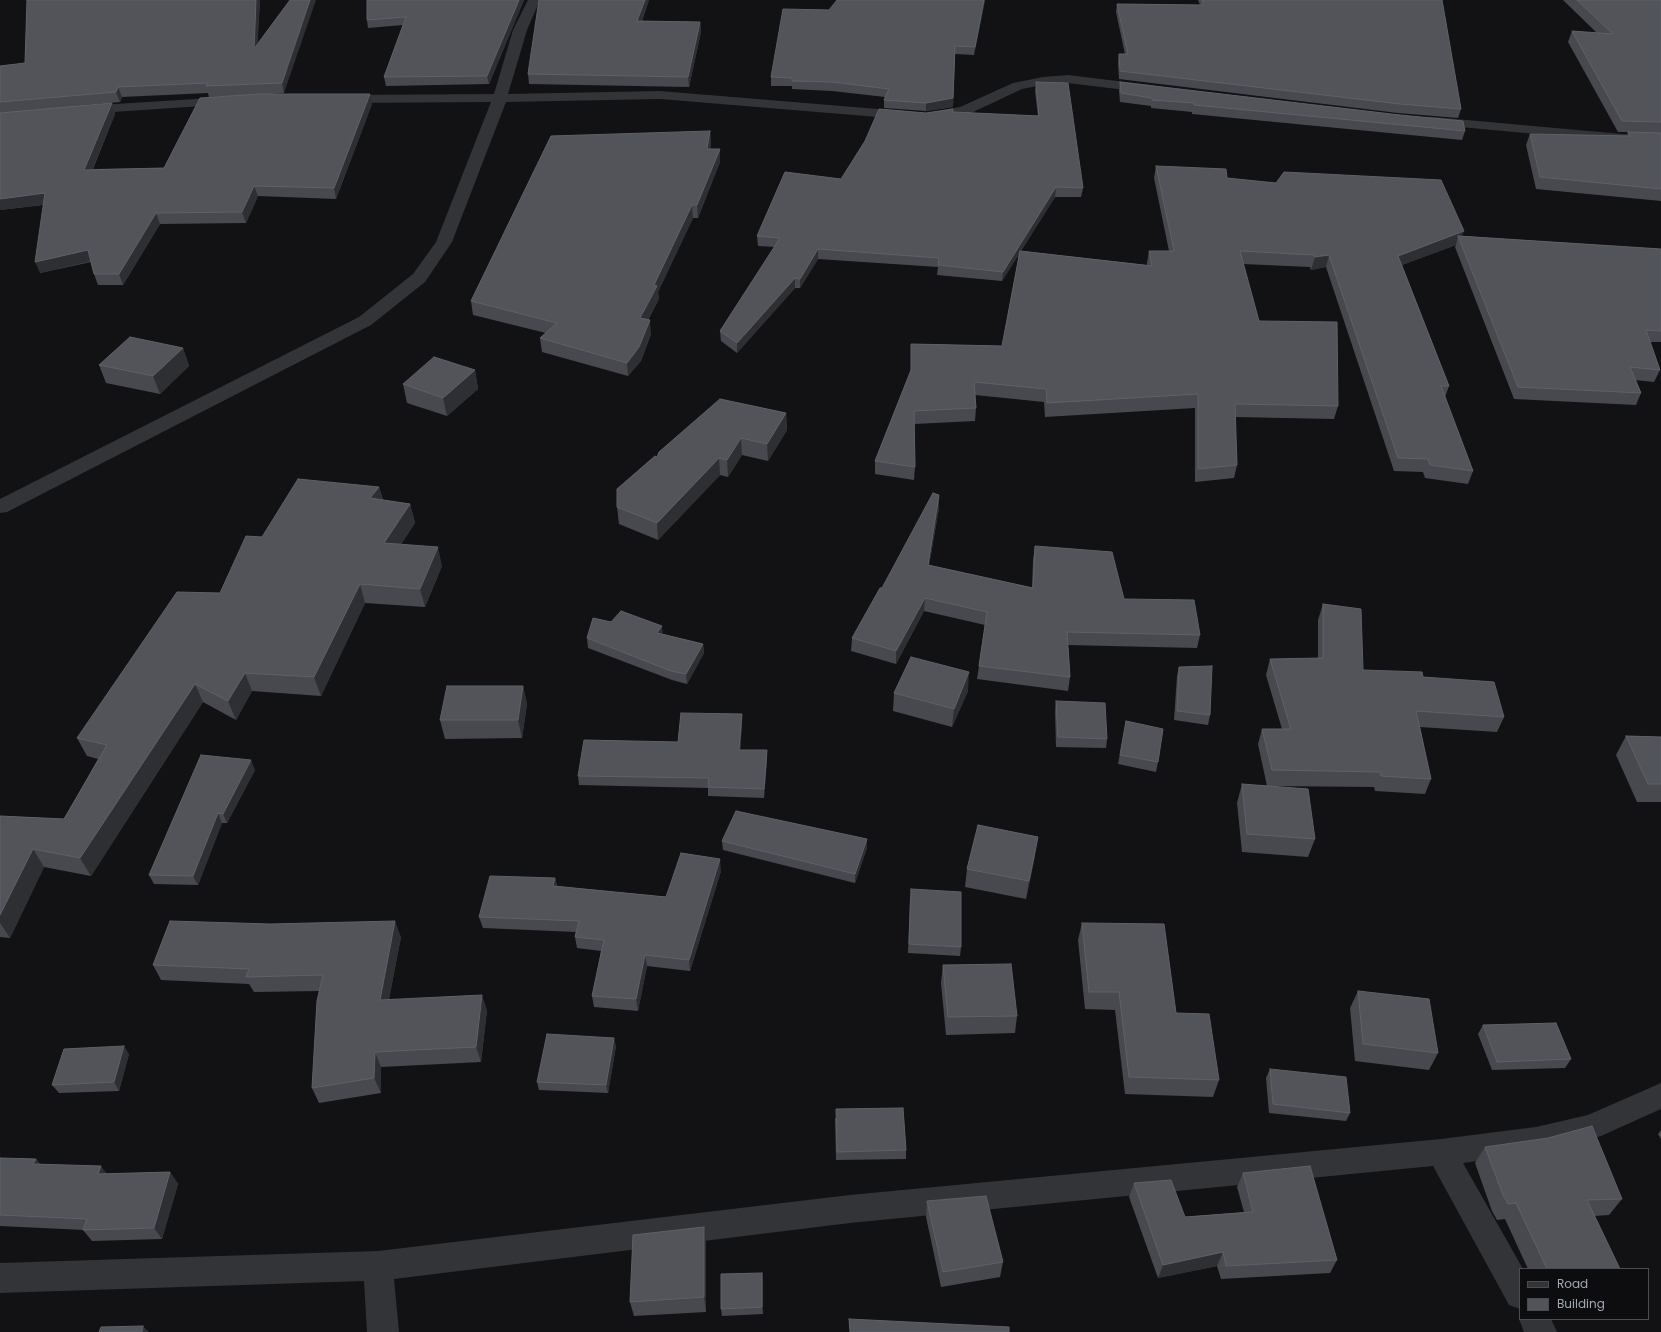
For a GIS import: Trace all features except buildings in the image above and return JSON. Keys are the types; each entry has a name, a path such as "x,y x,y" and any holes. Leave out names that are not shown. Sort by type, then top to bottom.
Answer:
{"street":[{"path":"0,506 366,321 419,278 444,242 500,98 520,30 534,0"},
{"path":"326,99 660,95 926,117 964,111 1018,86 1042,81 1068,79 1162,90"},
{"path":"70,111 240,100"},
{"path":"1421,120 1622,138 1661,139"},
{"path":"0,1278 378,1266 850,1209 1440,1152 1536,1140 1591,1127 1661,1096"},
{"path":"1440,1152 1519,1292"},
{"path":"378,1266 383,1332"},
{"path":"1535,1320 1541,1332"}]}
